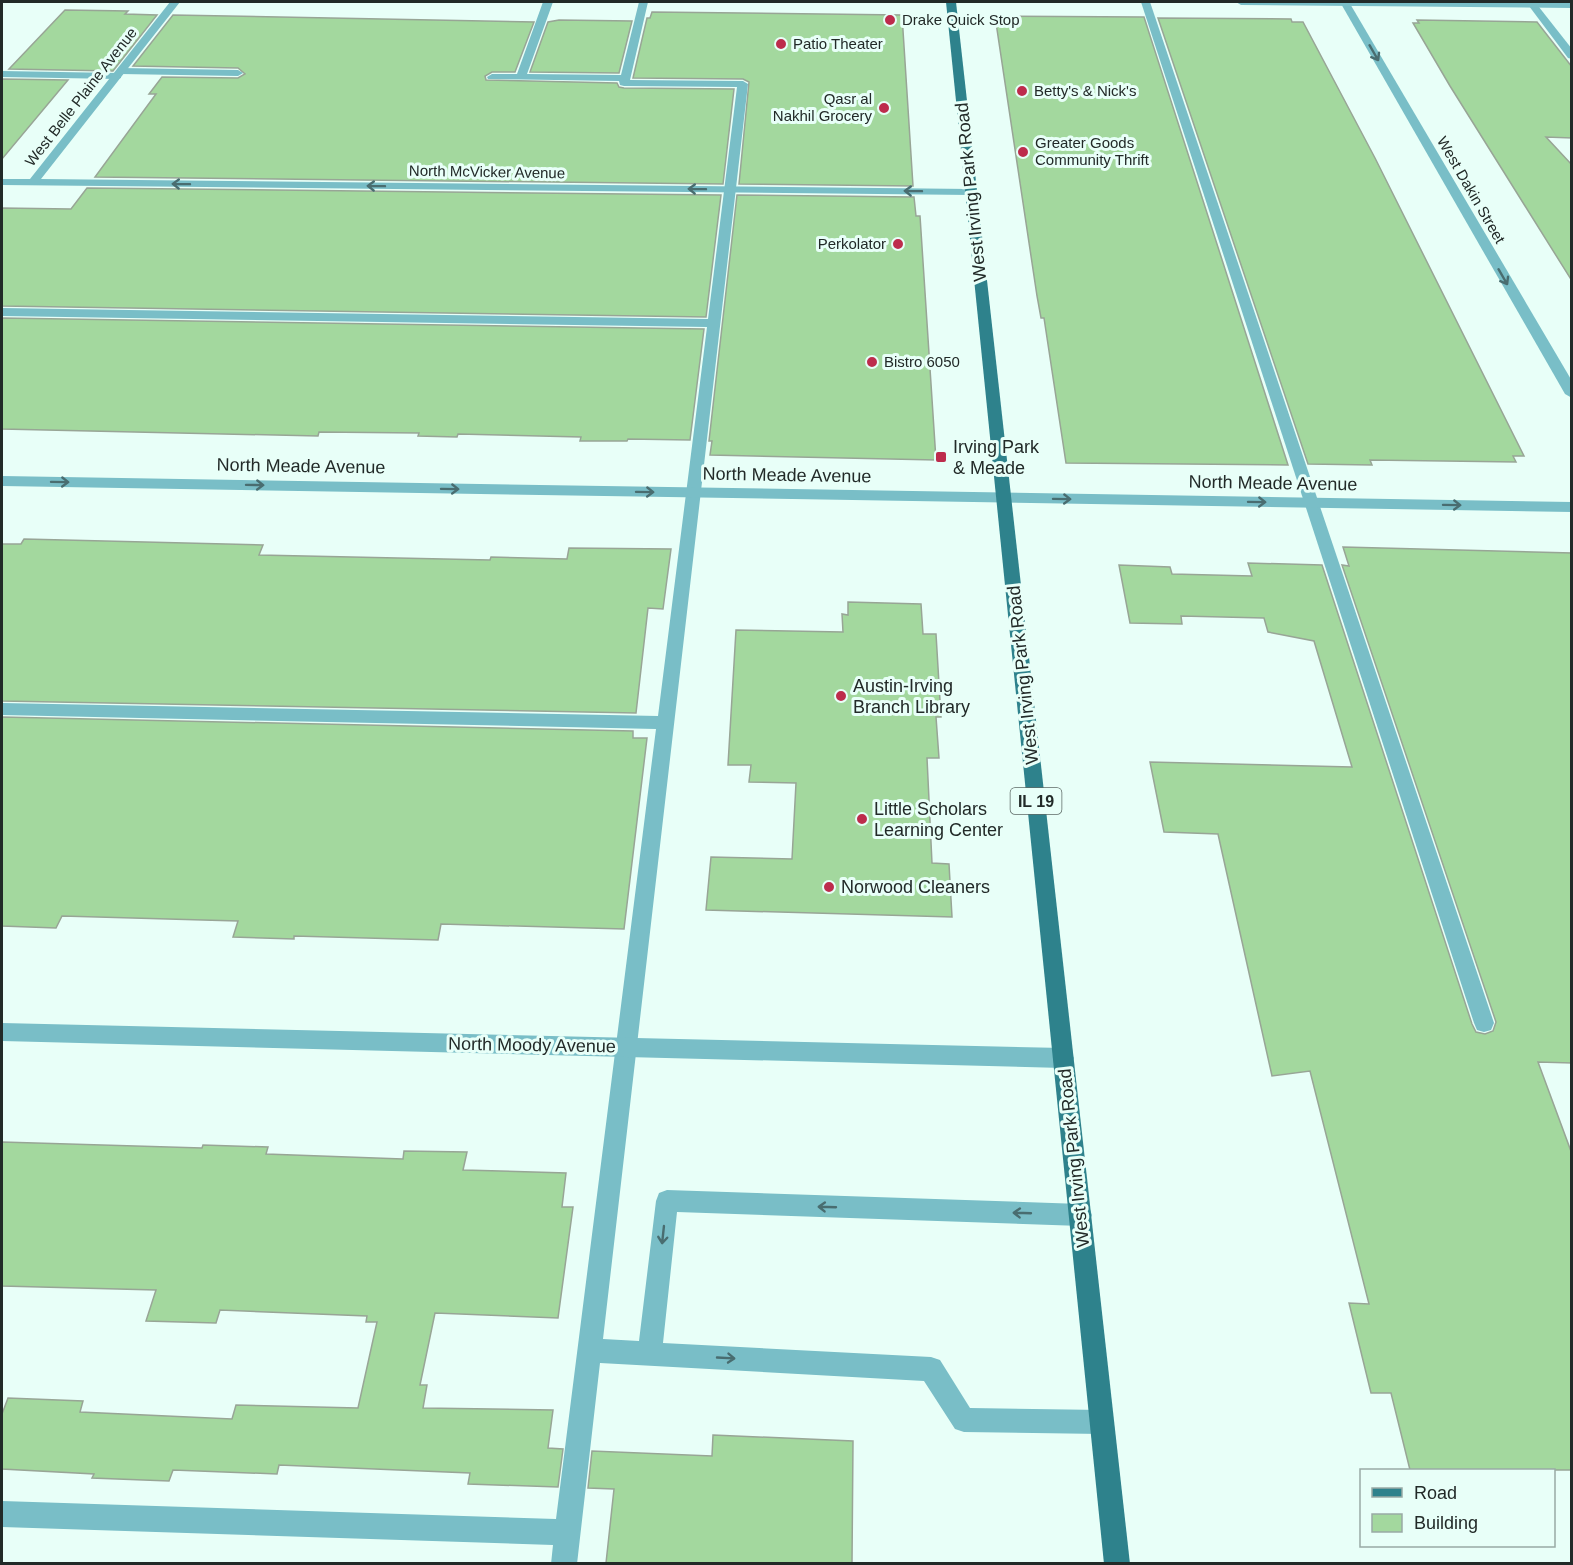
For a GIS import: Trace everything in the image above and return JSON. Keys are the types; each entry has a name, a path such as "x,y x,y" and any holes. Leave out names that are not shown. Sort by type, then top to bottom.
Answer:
{"main road":[{"name":"West Irving Park Road","path":"951,2 1117,1563"}],"street":[{"name":"West Belle Plaine Avenue","path":"33,182 175,2"},
{"path":"521,77 548,2"},
{"path":"564,1563 743,84 624,83 644,2"},
{"path":"1145,2 1484,1023"},
{"path":"1241,2 1572,5"},
{"name":"West Dakin Street","path":"1345,2 1572,394"},
{"path":"1531,3 1572,56"},
{"path":"2,74 238,73"},
{"path":"492,76 625,78"},
{"name":"North McVicker Avenue","path":"2,182 971,192"},
{"path":"2,312 713,323"},
{"name":"North Meade Avenue","path":"2,481 1572,507"},
{"path":"2,709 665,723"},
{"name":"North Moody Avenue","path":"2,1032 1063,1058"},
{"path":"650,1354 667,1201 1081,1215"},
{"path":"589,1350 931,1369 964,1420 1102,1422"},
{"path":"2,1514 567,1532"}],"building":[{"path":"65,10 128,11 125,14 157,15 113,71 9,69"},
{"path":"652,12 902,15 913,186 739,184 749,82 743,79 633,78 647,18 650,18"},
{"path":"173,15 534,22 515,72 492,72 485,76 486,80 617,83 619,87 624,88 734,89 723,184 95,177 156,94 149,94 162,77 238,78 245,74 238,68 133,66"},
{"path":"995,16 1144,17 1288,465 1066,463 1044,318 1041,318 1037,296"},
{"path":"1158,18 1291,19 1292,22 1303,22 1375,158 1524,456 1513,456 1516,462 1370,460 1372,465 1308,464"},
{"path":"559,20 632,21 619,73 530,72 548,22"},
{"path":"1417,20 1537,22 1572,67 1572,138 1546,137 1572,165 1572,281 1450,86 1413,23 1419,23"},
{"path":"2,79 68,80 2,159"},
{"path":"87,188 721,195 706,317 2,306 2,208 71,209"},
{"path":"737,195 914,197 916,216 920,216 936,460 710,455 712,441 709,441"},
{"path":"2,318 704,329 690,440 580,441 581,437 458,434 457,437 418,436 419,433 319,432 318,436 2,429"},
{"path":"24,539 263,545 259,555 490,560 491,557 567,559 569,548 671,549 663,609 648,608 636,713 2,701 2,544 21,544"},
{"path":"1343,547 1572,553 1572,1063 1538,1062 1572,1154 1572,1470 1410,1469 1391,1393 1371,1393 1349,1303 1369,1304 1310,1071 1272,1076 1218,834 1164,832 1150,762 1352,767 1314,641 1268,632 1264,618 1181,616 1182,624 1130,623 1119,565 1170,567 1172,574 1252,576 1248,563 1322,565 1472,1024 1476,1032 1485,1034 1493,1031 1496,1022 1342,565 1349,566"},
{"path":"848,602 921,604 923,634 936,634 941,717 936,717 939,758 927,758 932,863 949,864 952,917 706,910 711,857 792,859 796,783 749,782 751,765 728,765 736,630 843,632 842,614 848,615"},
{"path":"2,717 633,731 633,738 647,738 624,929 441,924 438,940 294,936 294,939 233,937 238,921 62,916 56,928 2,926"},
{"path":"2,1142 202,1148 203,1145 268,1147 266,1154 403,1159 404,1151 467,1152 463,1170 566,1173 562,1207 573,1207 558,1318 435,1313 420,1385 427,1385 423,1408 553,1410 548,1448 563,1449 558,1487 468,1484 470,1473 279,1465 277,1474 173,1470 169,1481 92,1478 94,1474 2,1469 2,1414 8,1398 83,1401 80,1412 232,1419 236,1405 358,1408 377,1322 366,1322 367,1316 220,1310 216,1323 146,1321 156,1290 2,1286"},
{"path":"713,1435 853,1441 852,1563 606,1563 614,1489 588,1488 592,1451 712,1456"}],"place":[{"name":"Drake Quick Stop","path":"890,20"},
{"name":"Patio Theater","path":"781,44"},
{"name":"Betty's & Nick's","path":"1022,91"},
{"name":"Qasr al Nakhil Grocery","path":"884,108"},
{"name":"Greater Goods Community Thrift","path":"1023,152"},
{"name":"Perkolator","path":"898,244"},
{"name":"Bistro 6050","path":"872,362"},
{"name":"Irving Park & Meade","path":"941,457"},
{"name":"Austin-Irving Branch Library","path":"841,696"},
{"name":"Little Scholars Learning Center","path":"862,819"},
{"name":"Norwood Cleaners","path":"829,887"}]}
